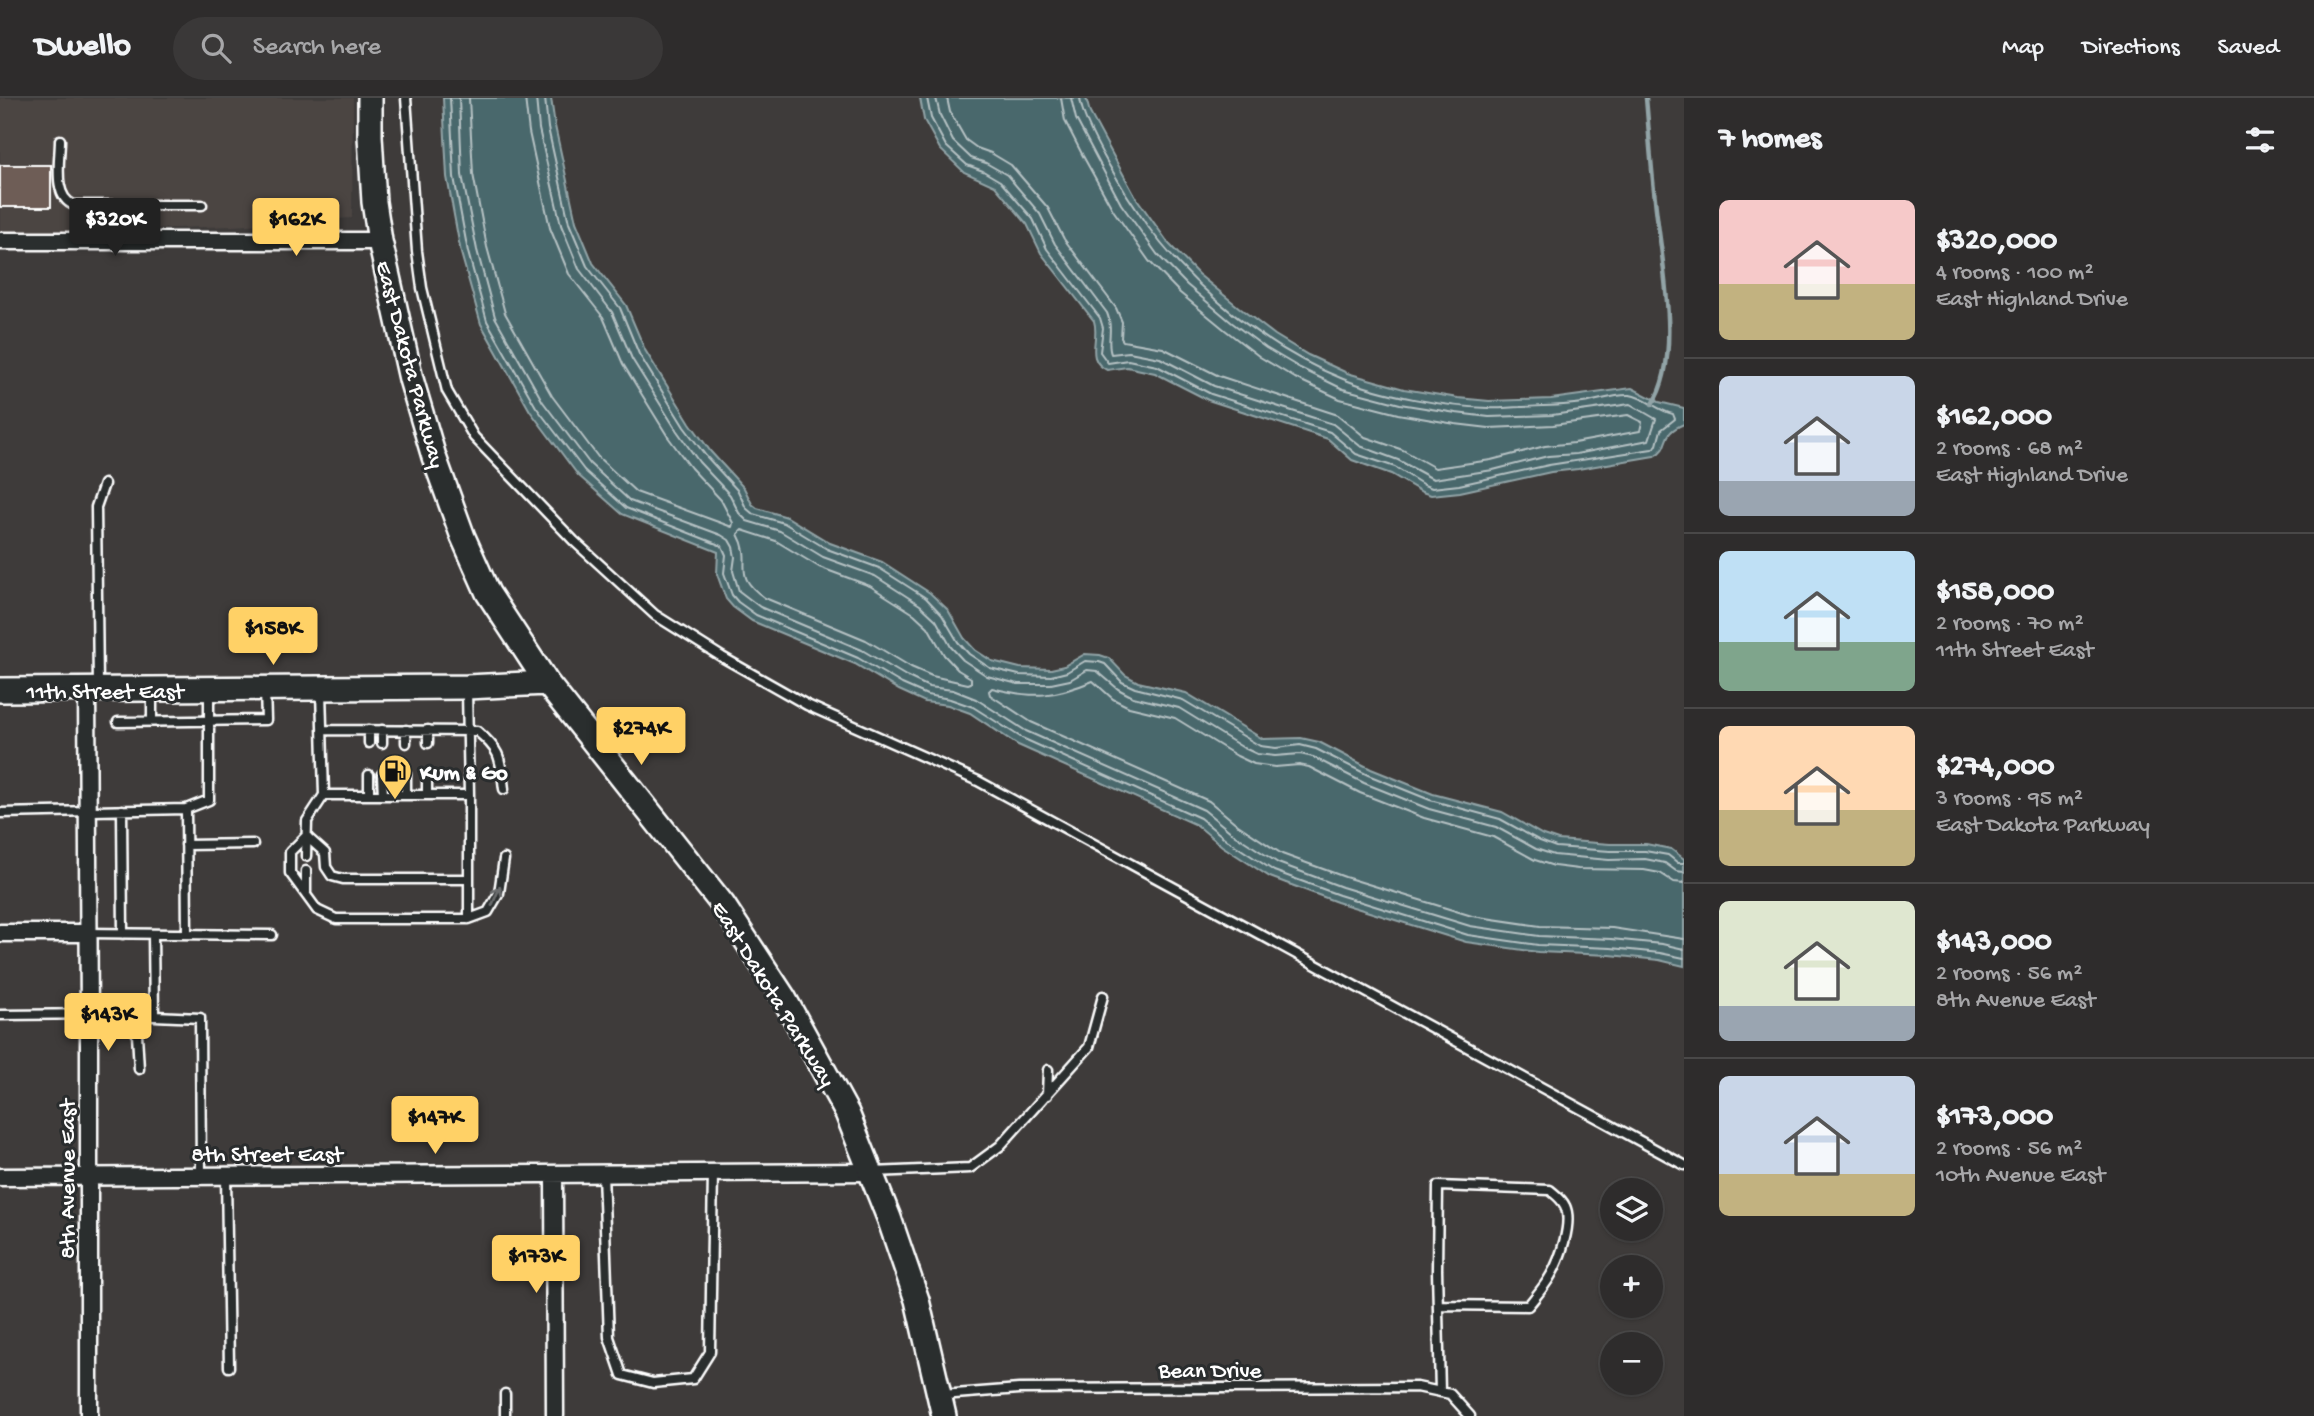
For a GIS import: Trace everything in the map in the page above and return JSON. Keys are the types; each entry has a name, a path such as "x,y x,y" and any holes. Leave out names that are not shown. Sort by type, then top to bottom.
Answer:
{"main road":[{"name":"East Dakota Parkway","path":"370,98 373,189 380,241 411,379 434,457 488,593 547,683 723,905 783,998 841,1101 917,1300 942,1406"},
{"name":"11th Street East","path":"0,690 467,687 547,683"}],"street":[{"path":"0,241 380,241"},
{"name":"8th Avenue East","path":"89,1416 86,811 92,690"},
{"path":"0,933 87,933"},
{"name":"8th Street East","path":"0,1177 870,1172"},
{"path":"554,1174 555,1416"}],"lane":[{"path":"406,98 422,288 447,390 474,437 574,541 655,615 807,705 978,781 1684,1165"},
{"path":"60,140 60,193 67,203 202,205"},
{"path":"92,690 96,507 104,484"},
{"path":"467,687 469,919"},
{"path":"118,722 267,720 265,688"},
{"path":"306,856 307,821 324,795 321,688"},
{"path":"0,813 186,808 209,800 209,689"},
{"path":"152,690 152,721"},
{"path":"323,730 477,731 494,745 500,758 504,789"},
{"path":"369,730 369,743"},
{"path":"382,730 382,743"},
{"path":"406,730 406,743"},
{"path":"428,730 428,743"},
{"path":"382,774 383,795"},
{"path":"406,774 406,795"},
{"path":"427,774 427,795"},
{"path":"369,775 369,795"},
{"path":"324,795 469,795"},
{"path":"186,808 187,934"},
{"path":"122,810 123,933"},
{"path":"306,835 325,853 326,867 332,876 343,879 469,879"},
{"path":"306,835 290,852 290,873 317,909 336,919 469,919 488,912 499,892 504,859"},
{"path":"186,845 253,844"},
{"path":"306,871 306,893"},
{"path":"87,933 272,935"},
{"path":"153,934 154,1016"},
{"path":"870,1172 970,1168 1000,1146 1089,1047 1102,996"},
{"path":"0,1015 200,1018 201,1176"},
{"path":"126,1016 136,1034 139,1069"},
{"path":"1047,1096 1048,1070"},
{"path":"603,1174 608,1337 622,1375 653,1383 693,1380 710,1352 713,1173"},
{"path":"226,1176 229,1367"},
{"path":"1438,1305 1528,1306 1552,1273 1563,1246 1568,1223 1567,1208 1561,1198 1550,1190 1438,1186 1438,1305 1440,1392"},
{"name":"Bean Drive","path":"942,1406 1019,1389 1417,1387 1450,1394 1470,1416"},
{"path":"505,1394 505,1416"}],"shaded area":[{"path":"0,98 353,98 352,218 232,226 0,234"}],"water":[{"path":"443,98 551,98 576,222 593,263 626,305 645,350 690,423 711,452 744,488 757,508 787,517 830,543 882,562 930,593 948,610 964,638 975,650 992,661 1020,668 1051,669 1064,666 1085,654 1100,655 1109,658 1125,675 1138,682 1186,693 1263,739 1301,738 1319,742 1371,769 1433,794 1502,812 1543,835 1558,840 1646,844 1671,849 1684,859 1684,966 1659,960 1538,952 1466,942 1337,902 1270,877 1222,846 1197,825 1018,745 970,713 948,705 925,702 855,664 752,621 726,599 717,574 718,552 622,514 578,475 530,411 481,324 461,253 447,177"},
{"path":"920,98 1086,98 1090,113 1135,196 1169,244 1198,274 1275,335 1308,355 1347,373 1404,389 1489,401 1551,399 1632,388 1659,402 1684,408 1684,424 1671,432 1663,448 1654,456 1431,495 1391,474 1352,460 1328,439 1208,400 1155,373 1127,367 1107,370 1100,365 1094,354 1094,321 1041,253 1027,224 995,186 964,172 940,149 924,120"}],"building":[{"path":"0,165 51,165 51,207 0,207"}],"waterway":[{"path":"1646,98 1665,276 1668,333 1667,360 1662,384 1652,404"}],"place":[{"name":"Kum & Go","path":"395,801"}]}
